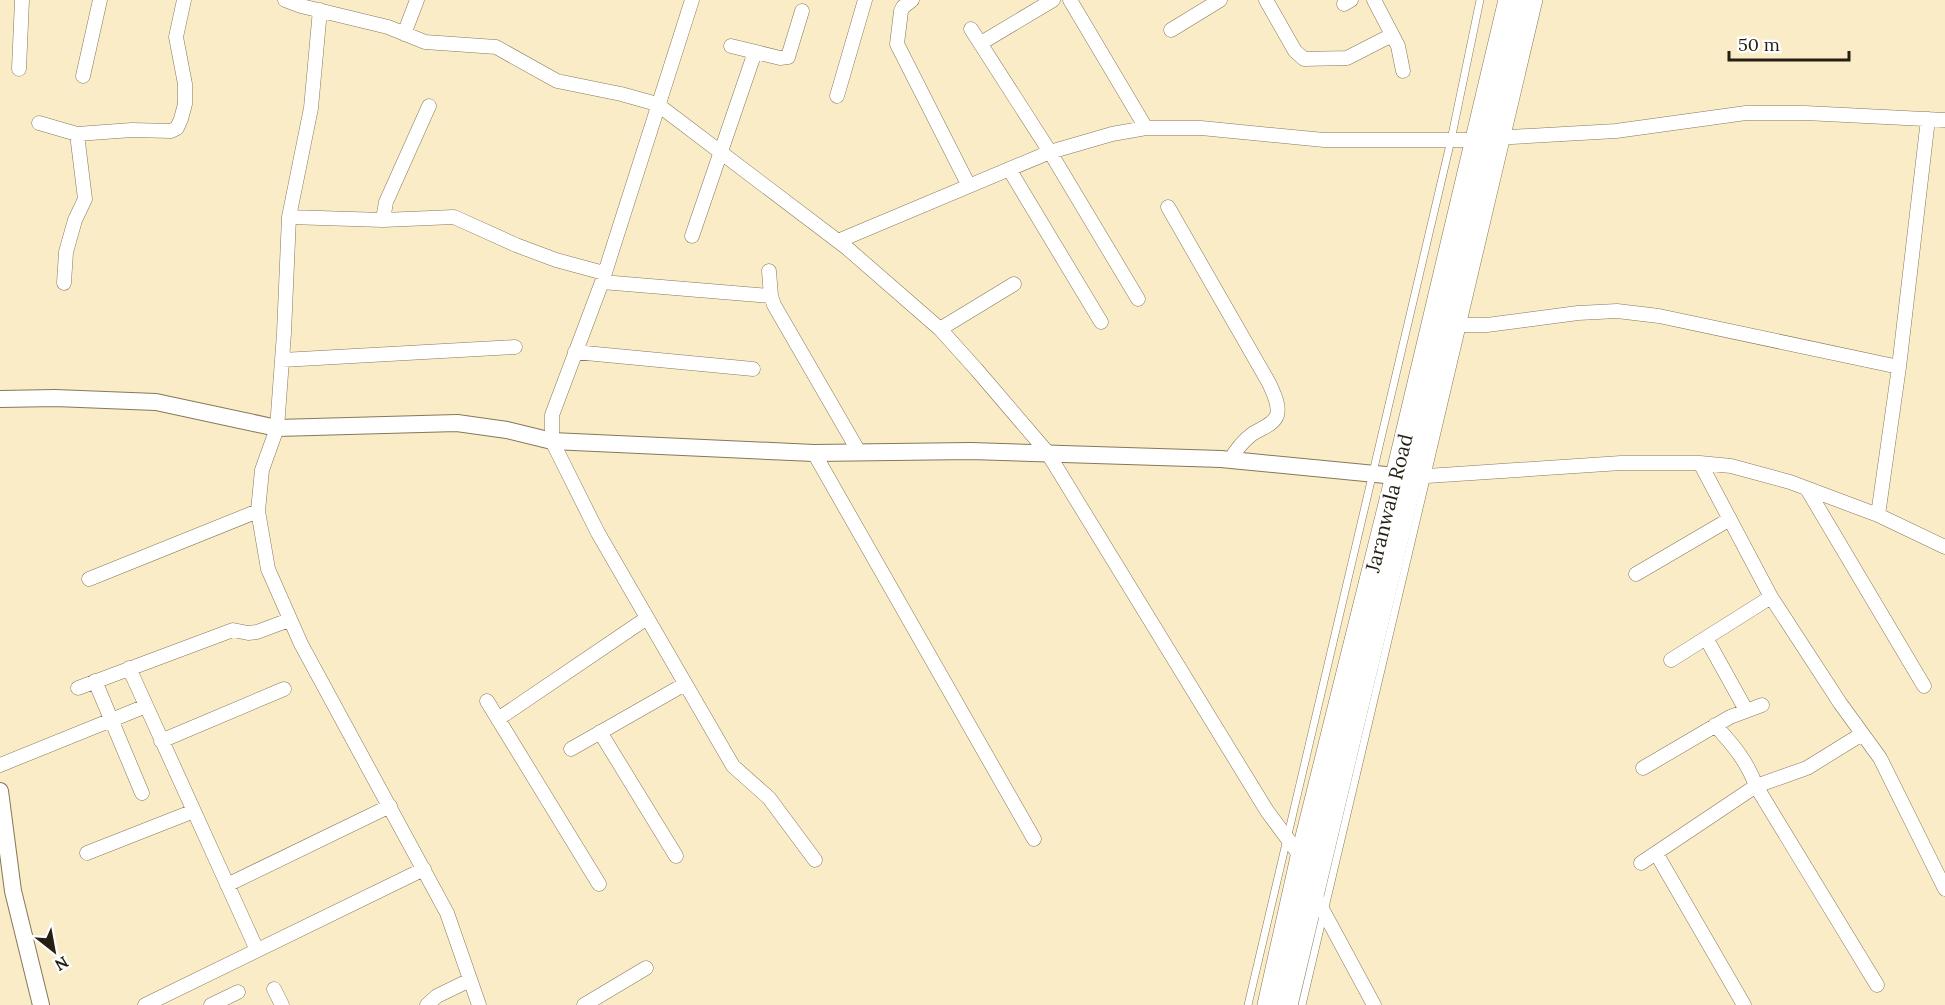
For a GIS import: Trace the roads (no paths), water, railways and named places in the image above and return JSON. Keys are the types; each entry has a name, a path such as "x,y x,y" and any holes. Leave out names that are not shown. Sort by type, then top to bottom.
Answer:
{"main road":[{"name":"Jaranwala Road","path":"1492,138 1509,0"},
{"name":"Jaranwala Road","path":"1287,1005 1526,0"},
{"name":"Jaranwala Road","path":"1268,1005 1301,857 1411,477"}],"street":[{"path":"19,69 22,0"},
{"path":"83,76 100,0"},
{"path":"39,123 77,134 132,130 171,131 177,128 185,104 185,84 176,37 184,0"},
{"path":"285,0 388,27 425,42 496,47 557,81 657,104 838,241 940,329 1047,452 1267,811 1301,857"},
{"path":"405,34 417,0"},
{"path":"693,0 657,104 603,278 552,416 552,441 598,533 733,766 769,798 815,860"},
{"path":"837,96 865,0"},
{"path":"912,0 901,11 897,44 969,186"},
{"path":"981,43 1053,0"},
{"path":"1070,0 1146,128"},
{"path":"1172,30 1220,0"},
{"path":"1266,0 1295,51 1304,59 1347,58 1359,54 1392,35"},
{"path":"1374,0 1401,54 1403,71"},
{"path":"320,10 311,108 289,217 277,428 262,470 258,511 268,569 289,620 447,912 478,1005"},
{"path":"731,46 780,58 788,57 802,11"},
{"path":"971,28 1050,152 1138,299"},
{"path":"692,236 755,52"},
{"path":"383,220 386,202 429,105"},
{"path":"838,241 1050,152 1112,134 1146,128 1201,128 1324,140 1451,140 1616,131 1746,113 1805,113 1945,120"},
{"path":"1878,515 1899,368 1928,119"},
{"path":"64,283 66,252 75,220 85,199 77,134"},
{"path":"1009,169 1101,322"},
{"path":"1168,207 1269,383 1277,404 1277,415 1272,422 1239,445 1230,460"},
{"path":"289,217 383,220 454,217 603,278 771,296"},
{"path":"769,271 771,296 859,452"},
{"path":"940,329 1014,284"},
{"path":"1461,325 1488,325 1578,312 1617,311 1659,316 1899,368"},
{"path":"282,360 515,346"},
{"path":"575,352 753,369"},
{"path":"0,399 55,398 156,402 277,428 457,423 507,430 552,441 814,453 1047,452 1230,460 1411,477 1621,463 1700,463 1731,466 1790,482 1878,515 1945,547"},
{"path":"814,453 1035,839"},
{"path":"1700,463 1771,597 1880,758 1945,889"},
{"path":"1807,489 1924,686"},
{"path":"89,579 258,511"},
{"path":"1636,574 1730,519"},
{"path":"1671,660 1771,597"},
{"path":"498,719 647,618"},
{"path":"78,687 233,630 257,632 289,620"},
{"path":"1706,638 1746,710"},
{"path":"129,668 257,950"},
{"path":"95,681 142,793"},
{"path":"571,749 685,684"},
{"path":"161,741 284,689"},
{"path":"487,701 599,884"},
{"path":"1643,768 1715,725 1762,705"},
{"path":"0,765 146,706"},
{"path":"1715,725 1741,754 1756,786 1877,985"},
{"path":"600,732 676,856"},
{"path":"1641,863 1756,786 1807,768 1862,734"},
{"path":"0,791 5,870 13,891 41,1005"},
{"path":"227,885 390,806"},
{"path":"87,852 194,811"},
{"path":"1656,853 1744,1005"},
{"path":"144,1005 424,869"},
{"path":"1313,892 1374,1005"},
{"path":"584,1005 646,968"},
{"path":"427,1005 437,996 470,980"},
{"path":"274,989 282,1005"},
{"path":"211,1005 238,992"}],"lane":[{"path":"1248,1005 1451,140 1480,0"},
{"path":"1302,1005 1324,911 1411,477 1461,325 1492,138 1539,0"}]}
